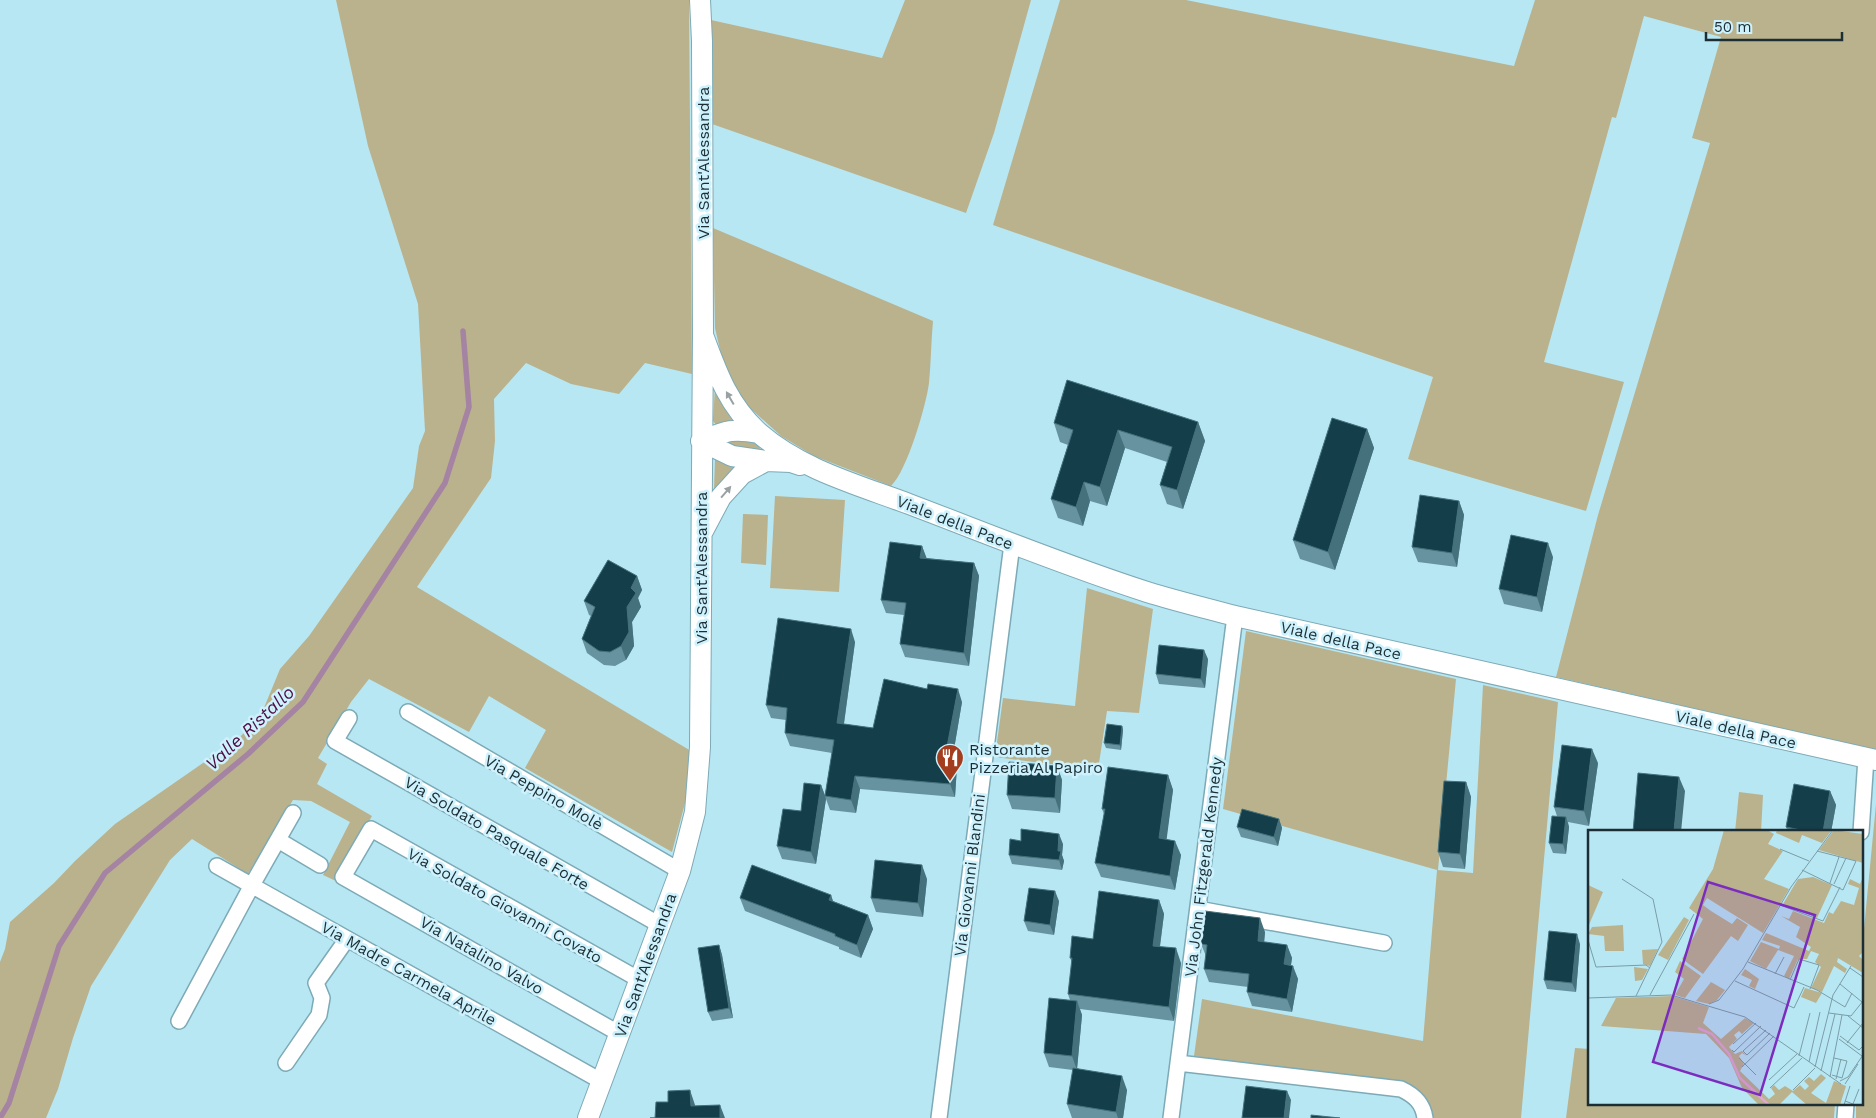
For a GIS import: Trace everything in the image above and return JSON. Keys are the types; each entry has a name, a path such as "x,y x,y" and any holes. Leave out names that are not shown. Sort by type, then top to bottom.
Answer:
{"street":[{"name":"Via Sant'Alessandra","path":"588,1118 680,871 695,812 700,747 703,336 702,41 700,0"},
{"path":"703,336 719,379 736,409 759,433 784,452 821,470"},
{"path":"701,441 738,429 759,433"},
{"path":"701,441 732,456 790,462 821,470"},
{"path":"701,534 721,497 742,474 766,461"},
{"name":"Viale della Pace","path":"821,470 1012,544 1147,592 1235,616 1871,759"},
{"name":"Via Giovanni Blandini","path":"938,1118 1012,544"},
{"name":"Via John Fitzgerald Kennedy","path":"1171,1118 1235,616"},
{"name":"Via Peppino Molè","path":"408,712 680,871"},
{"name":"Via Soldato Pasquale Forte","path":"349,718 335,741 660,925"},
{"path":"1862,830 1871,759"},
{"path":"179,1021 293,813"},
{"name":"Via Natalino Valvo","path":"370,829 343,877 620,1034"},
{"name":"Via Soldato Giovanni Covato","path":"370,829 640,980"},
{"path":"278,840 320,865"},
{"name":"Via Madre Carmela Aprile","path":"217,866 601,1081"},
{"path":"1198,909 1384,943"},
{"path":"286,1063 319,1015 322,998 316,983 347,938"},
{"path":"1178,1063 1401,1089 1414,1096 1424,1111 1425,1118"}],"shaded area":[{"path":"336,0 689,0 692,374 645,363 619,394 571,384 526,363 494,399 495,441 491,478 417,587 691,751 688,792 672,852 525,768 546,730 489,696 469,732 369,679 351,702 318,758 327,764 317,784 372,816 336,881 323,875 350,822 311,801 293,800 248,874 192,839 170,860 91,986 58,1089 46,1118 0,1118 0,962 5,949 10,922 54,883 115,824 239,738 261,715 280,669 309,636 413,488 419,446 425,431 418,304 368,146"},
{"path":"905,0 1031,0 994,133 966,213 712,124 711,20 882,58"},
{"path":"1060,0 1186,0 1514,66 1535,0 1876,0 1876,750 1556,677 1598,515 1710,143 1692,138 1721,37 1644,16 1616,118 1612,117 1544,362 1624,382 1586,511 1408,459 1433,377 993,225"},
{"path":"713,228 933,321 929,383 924,407 909,453 891,486 814,456 781,436 740,399 724,367 715,328"},
{"path":"715,386 735,418 734,423 718,427 713,421"},
{"path":"742,437 756,442 761,450 726,447 723,441"},
{"path":"715,458 742,465 714,490"},
{"path":"775,496 845,500 839,592 770,588"},
{"path":"743,514 768,515 766,565 741,563"},
{"path":"1087,588 1153,609 1139,713 1107,711 1098,770 995,757 1003,698 1075,706"},
{"path":"1246,631 1456,679 1438,870 1473,873 1483,685 1558,702 1521,1118 1432,1118 1428,1106 1422,1097 1403,1085 1194,1056 1202,999 1423,1041 1437,870 1223,809"},
{"path":"1739,792 1763,795 1761,830 1735,830"},
{"path":"1876,804 1876,1118 1856,1118 1856,1106 1864,1106 1864,929"},
{"path":"1575,1048 1588,1049 1588,1106 1835,1106 1834,1118 1566,1118"}],"building":[{"path":"1067,380 1198,422 1177,490 1160,485 1172,447 1118,430 1100,487 1084,482 1076,507 1051,499 1073,430 1054,423"},
{"path":"1332,418 1367,429 1328,552 1293,540"},
{"path":"1420,495 1459,501 1452,553 1412,547"},
{"path":"1511,535 1548,543 1537,597 1499,589"},
{"path":"890,542 922,546 920,558 974,563 964,653 900,644 906,603 881,600"},
{"path":"608,560 637,576 631,588 636,593 627,607 629,632 621,646 610,652 599,651 582,639 595,607 584,601"},
{"path":"778,618 851,629 837,723 873,728 884,679 927,689 928,684 958,689 946,752 952,753 950,784 855,776 851,800 825,796 834,740 785,733 787,708 766,705"},
{"path":"1159,645 1204,650 1201,679 1156,674"},
{"path":"1107,724 1122,726 1120,745 1104,743"},
{"path":"1562,745 1592,749 1584,811 1554,807"},
{"path":"1009,762 1057,766 1055,798 1007,795"},
{"path":"1108,767 1168,775 1159,838 1175,841 1170,876 1095,863 1105,809 1102,809"},
{"path":"1638,773 1679,777 1674,830 1633,830"},
{"path":"1444,781 1466,782 1460,854 1438,852"},
{"path":"804,783 821,785 811,852 777,846 783,809 801,811"},
{"path":"1794,784 1830,791 1823,830 1801,830 1786,827"},
{"path":"1242,809 1279,819 1274,837 1237,827"},
{"path":"1552,816 1566,817 1563,844 1549,843"},
{"path":"1021,829 1059,834 1058,851 1061,851 1059,860 1009,855 1010,839 1021,841"},
{"path":"875,860 922,865 918,903 871,898"},
{"path":"752,865 831,895 829,900 868,915 857,945 835,936 835,934 740,898"},
{"path":"1029,888 1055,891 1050,925 1024,921"},
{"path":"1099,891 1159,900 1153,946 1176,948 1169,1007 1068,994 1072,958 1070,958 1072,936 1093,939"},
{"path":"1205,911 1260,918 1258,941 1287,945 1284,964 1293,966 1287,999 1247,992 1249,974 1204,969 1207,945 1201,944"},
{"path":"1549,931 1577,934 1572,983 1544,980"},
{"path":"719,945 729,1008 708,1012 698,948"},
{"path":"1049,998 1077,1001 1072,1056 1044,1053"},
{"path":"1073,1068 1122,1076 1116,1112 1067,1104"},
{"path":"1246,1086 1287,1091 1284,1118 1242,1118"},
{"path":"690,1090 691,1106 720,1105 720,1118 655,1118 656,1102 668,1102 668,1091"},
{"path":"1311,1115 1340,1118 1311,1118"}],"waterway":[{"name":"Valle Ristallo","path":"0,1118 9,1103 59,946 105,873 248,754 303,702 445,483 469,407 463,331"}],"place":[{"name":"Ristorante Pizzeria Al Papiro","path":"950,782"}]}
